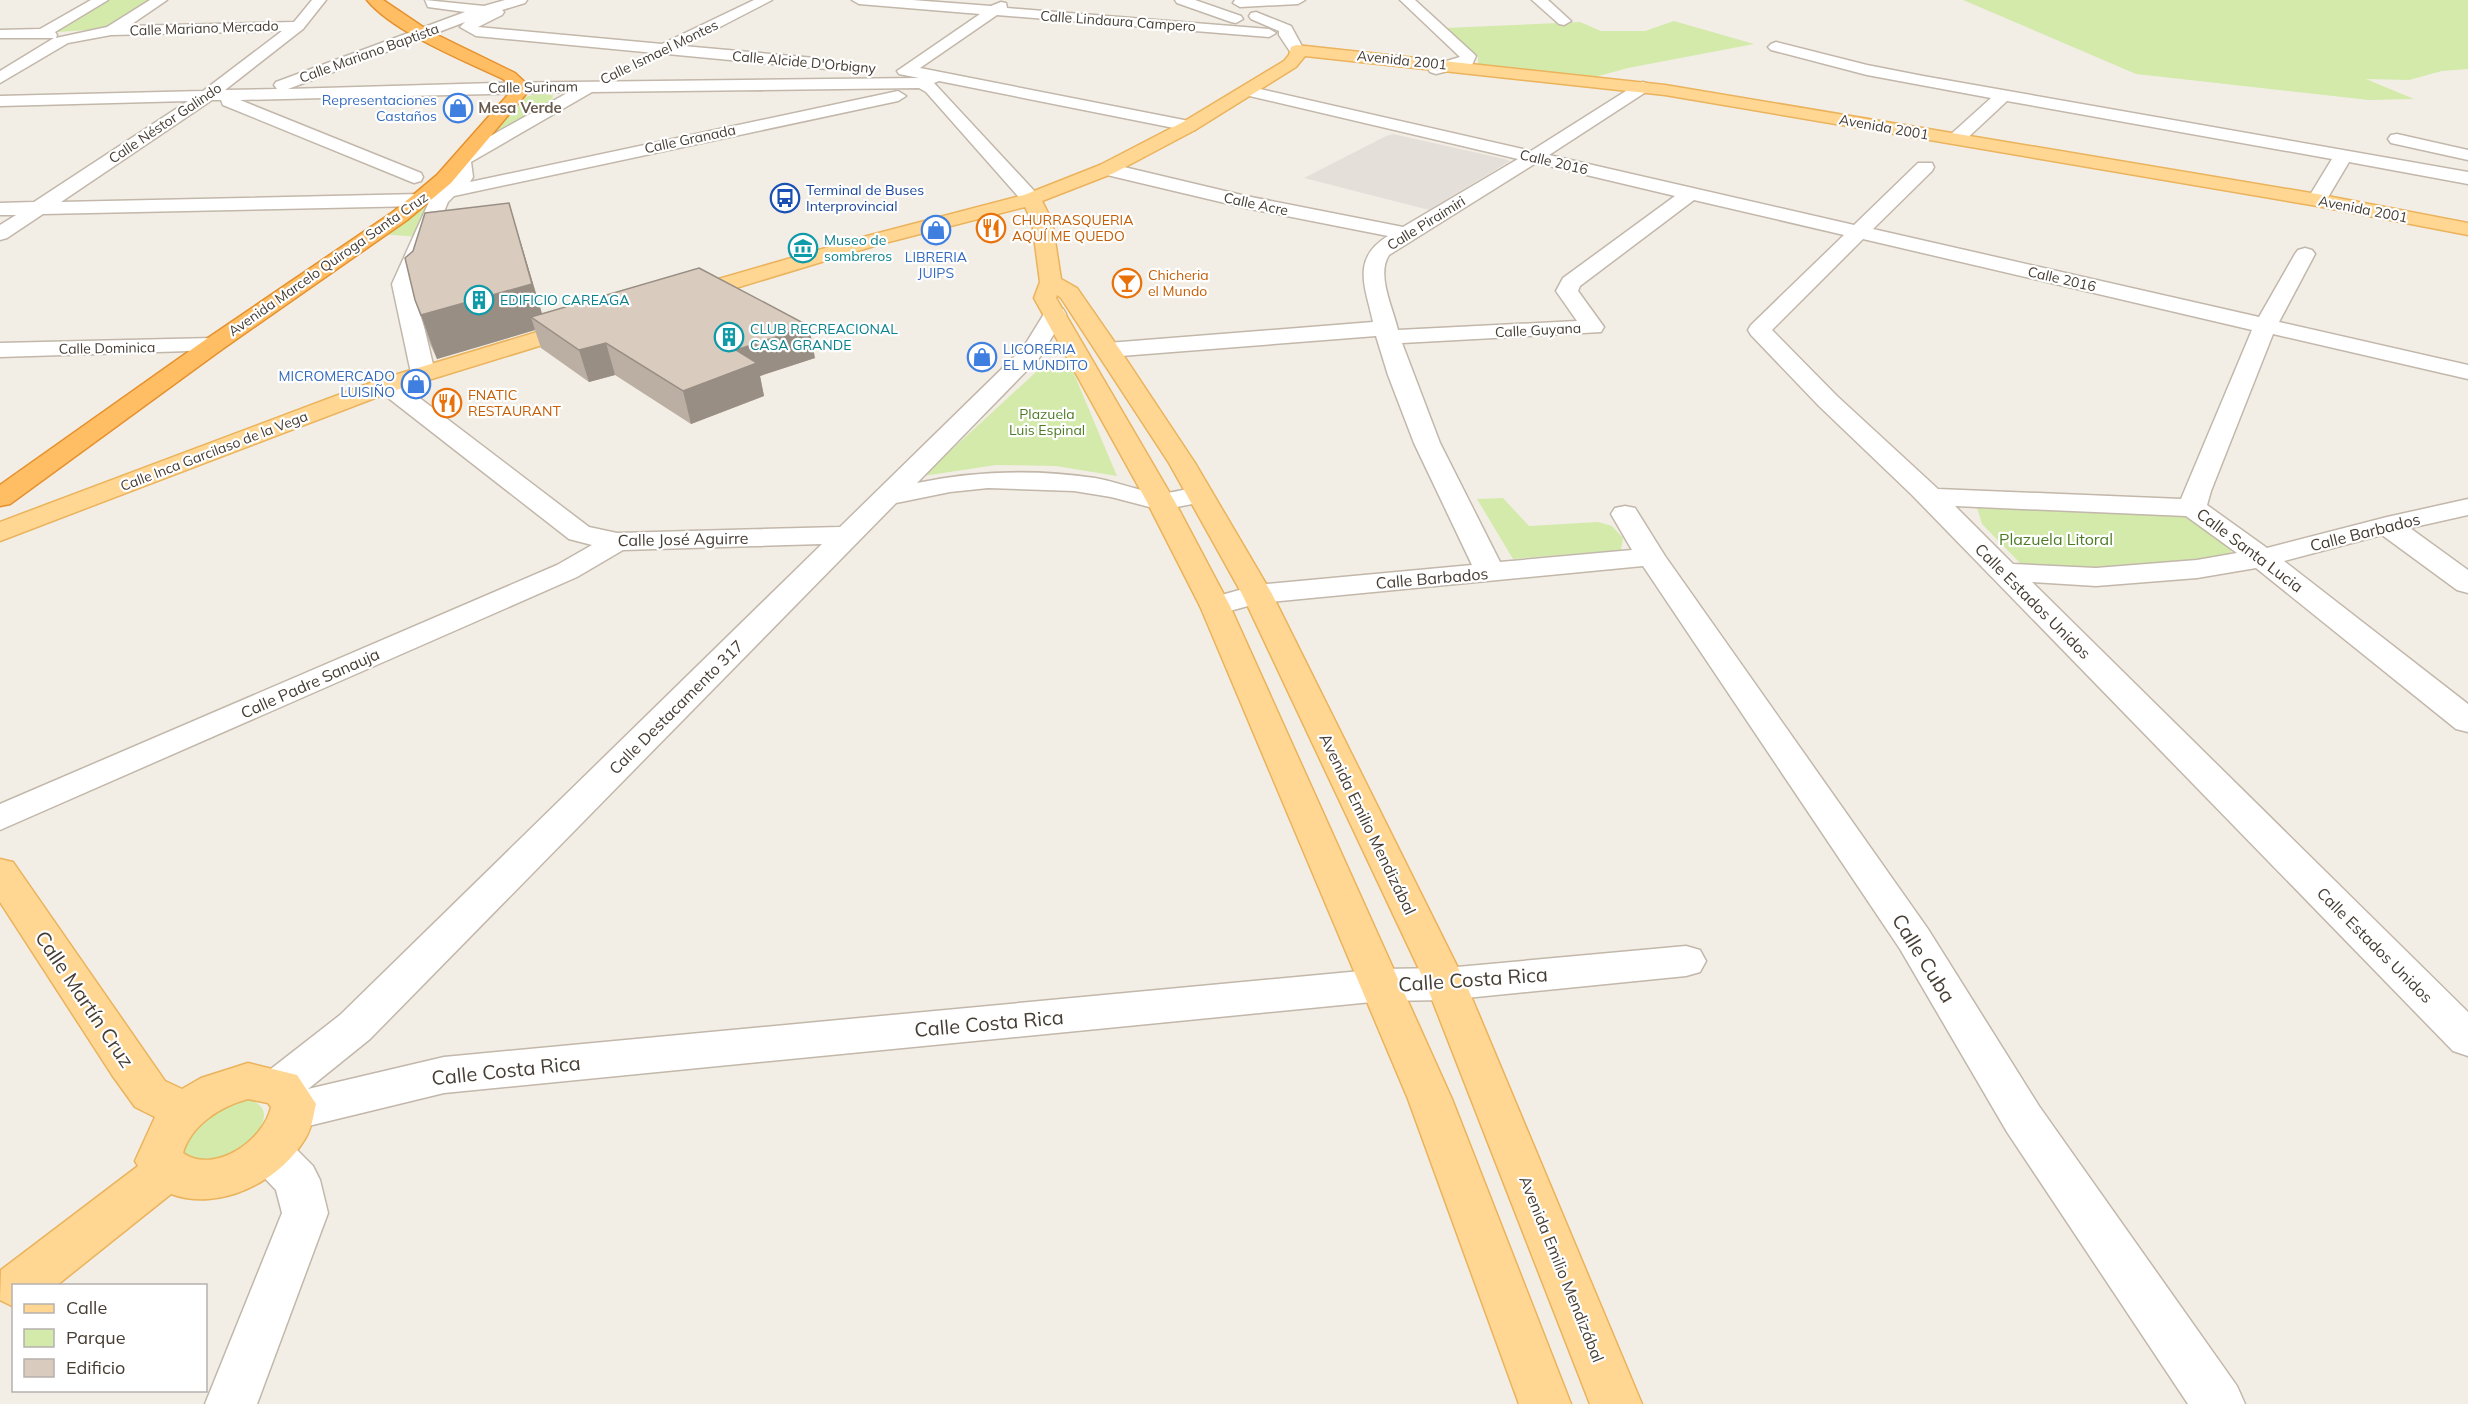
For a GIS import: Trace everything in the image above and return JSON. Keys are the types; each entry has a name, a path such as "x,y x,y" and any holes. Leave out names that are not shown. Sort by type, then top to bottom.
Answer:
{"highway":[{"path":"352,0 509,76 523,88"},
{"path":"374,0 496,88 494,97 462,129"},
{"name":"Avenida Marcelo Quiroga Santa Cruz","path":"0,498 420,200 444,179 523,88"},
{"name":"Avenida Marcelo Quiroga Santa Cruz","path":"105,399 392,199 430,161"}],"main road":[{"name":"Avenida 2001","path":"1296,53 1445,67 1640,90 1956,139 2317,200 2468,229"},
{"path":"660,303 874,240 1031,199 1107,169 1189,126 1290,64 1296,53"},
{"name":"Avenida 2001","path":"1640,90 2308,206 2468,238"},
{"path":"1031,199 1042,221 1051,282 1045,298 1161,502 1215,606 1430,1099 1545,1404"},
{"name":"Avenida Emilio Mendizábal","path":"1051,282 1069,293 1108,350 1182,464 1257,594 1446,984 1616,1404"},
{"name":"Calle Inca Garcilaso de la Vega","path":"0,532 387,385 603,320"},
{"name":"Calle Martín Cruz","path":"0,872 127,1064 150,1094 185,1111"},
{"path":"248,1081 266,1081 289,1098 293,1121 284,1137 269,1152 236,1173 208,1181 190,1182 166,1171 158,1161 161,1145 170,1128 185,1111 205,1097 228,1086 248,1081"},
{"path":"21,1284 166,1171"}],"street":[{"path":"43,33 101,0"},
{"path":"0,78 64,39 111,31 160,0"},
{"name":"Calle Néstor Galindo","path":"0,234 207,96 278,39 298,26 319,0"},
{"name":"Calle Mariano Baptista","path":"482,11 504,0"},
{"name":"Calle Mariano Baptista","path":"236,102 261,84 422,34 482,11 520,0"},
{"name":"Calle Ismael Montes","path":"642,60 765,0"},
{"name":"Calle Lindaura Campero","path":"859,0 993,11 1271,27"},
{"path":"905,70 1011,0"},
{"path":"1182,0 1251,24 1271,27"},
{"path":"1215,2 1299,0"},
{"path":"1407,0 1468,56 1466,62 1445,67"},
{"path":"1539,0 1564,21"},
{"path":"1259,1 1271,27"},
{"path":"422,34 433,2 482,11"},
{"path":"1215,2 1286,34 1292,40 1296,53"},
{"name":"Calle Alcide D'Orbigny","path":"482,11 497,12 466,27 468,30 847,66"},
{"name":"Calle Mariano Mercado","path":"111,31 298,26"},
{"path":"0,34 43,33 64,39"},
{"path":"261,84 278,39"},
{"path":"1776,47 1867,70 2468,178"},
{"name":"Calle Alcide D'Orbigny","path":"870,68 905,70 930,83 1189,126"},
{"name":"Calle Ismael Montes","path":"461,160 590,86 621,71"},
{"path":"930,83 1031,199"},
{"name":"Calle Surinam","path":"0,101 207,96 261,84 523,88 930,83"},
{"name":"Calle Granada","path":"448,192 930,83"},
{"name":"Calle Piraimiri","path":"1491,573 1450,493 1428,443 1386,333 1373,268 1378,255 1386,246 1640,90"},
{"name":"Calle 2016","path":"1247,91 2468,372"},
{"path":"1956,139 2004,95"},
{"path":"207,96 236,102 414,177"},
{"path":"2397,140 2468,155"},
{"path":"2317,200 2343,156"},
{"path":"423,373 403,284 440,200 464,177 461,160"},
{"name":"Calle Estados Unidos","path":"1925,167 1759,330 1828,401 1929,497 2468,1039"},
{"name":"Calle Acre","path":"1107,169 1246,202 1406,234"},
{"name":"Calle Guyana","path":"1108,350 1386,333 1593,327 1567,291 1571,283 1692,193"},
{"path":"0,209 420,200"},
{"name":"Calle Santa Lucia","path":"2305,254 2265,326 2196,491 2193,508 2262,558 2468,721"},
{"name":"Calle Destacamento 317","path":"289,1098 355,1027 1032,352 1054,314"},
{"name":"Calle Dominica","path":"0,350 213,345"},
{"name":"Calle José Aguirre","path":"387,385 579,533 617,542 850,535"},
{"path":"888,497 950,484 988,480 1074,483 1113,489 1161,502 1198,495"},
{"path":"1929,497 2193,508"},
{"name":"Calle Barbados","path":"2004,572 2096,577 2197,569 2262,558 2387,525 2468,507"},
{"name":"Calle Cuba","path":"1624,514 1651,557 1914,939 2023,1119 2219,1404"},
{"path":"2387,525 2468,584"},
{"name":"Calle Padre Sanauja","path":"0,818 567,571 617,542"},
{"name":"Calle Barbados","path":"1215,606 1257,594 1651,557"},
{"name":"Calle Costa Rica","path":"289,1098 444,1075 1382,986 1446,984 1686,961"},
{"path":"231,1404 305,1213 297,1180 269,1152"}],"shaded area":[{"path":"1393,134 1510,161 1429,210 1304,178"}],"green space":[{"path":"109,0 152,0 105,29 57,32"},
{"path":"1963,0 2468,0 2468,69 2442,71 2409,80 2366,79 2414,99 2369,100 2136,74"},
{"path":"1674,21 1754,44 1628,68 1591,78 1478,65 1478,57 1446,28 1580,22 1601,31 1645,31"},
{"path":"537,94 553,95 552,101 489,142 482,142 517,99"},
{"path":"432,196 419,237 380,234"},
{"name":"Plazuela Luis Espinal","path":"1049,360 1069,362 1117,476 1056,466 996,465 923,476"},
{"path":"1503,498 1529,526 1598,522 1612,526 1623,538 1621,550 1513,559 1477,499"},
{"name":"Plazuela Litoral","path":"1977,508 2185,516 2201,522 2230,547 2232,556 2126,569 2059,568 2020,563 1982,524"},
{"path":"241,1098 257,1103 264,1112 262,1123 243,1146 213,1161 195,1160 182,1153 190,1123"}],"building":[{"path":"509,203 532,284 421,315 405,258 413,251 425,213"},
{"path":"699,268 809,326 736,350 757,363 683,391 606,343 579,350 531,317"}],"place":[{"name":"Representaciones Castaños","path":"458,108"},
{"name":"Terminal de Buses Interprovincial","path":"785,198"},
{"name":"CHURRASQUERIA AQUÍ ME QUEDO","path":"991,228"},
{"name":"LIBRERIA JUIPS","path":"936,230"},
{"name":"Museo de sombreros","path":"803,248"},
{"name":"Chicheria el Mundo","path":"1127,283"},
{"name":"EDIFICIO CAREAGA","path":"479,300"},
{"name":"CLUB RECREACIONAL CASA GRANDE","path":"729,337"},
{"name":"LICORERIA EL MUNDITO","path":"982,357"},
{"name":"MICROMERCADO LUISIÑO","path":"416,384"},
{"name":"FNATIC RESTAURANT","path":"447,403"}],"district":[{"name":"Mesa Verde","path":"520,107"}]}
